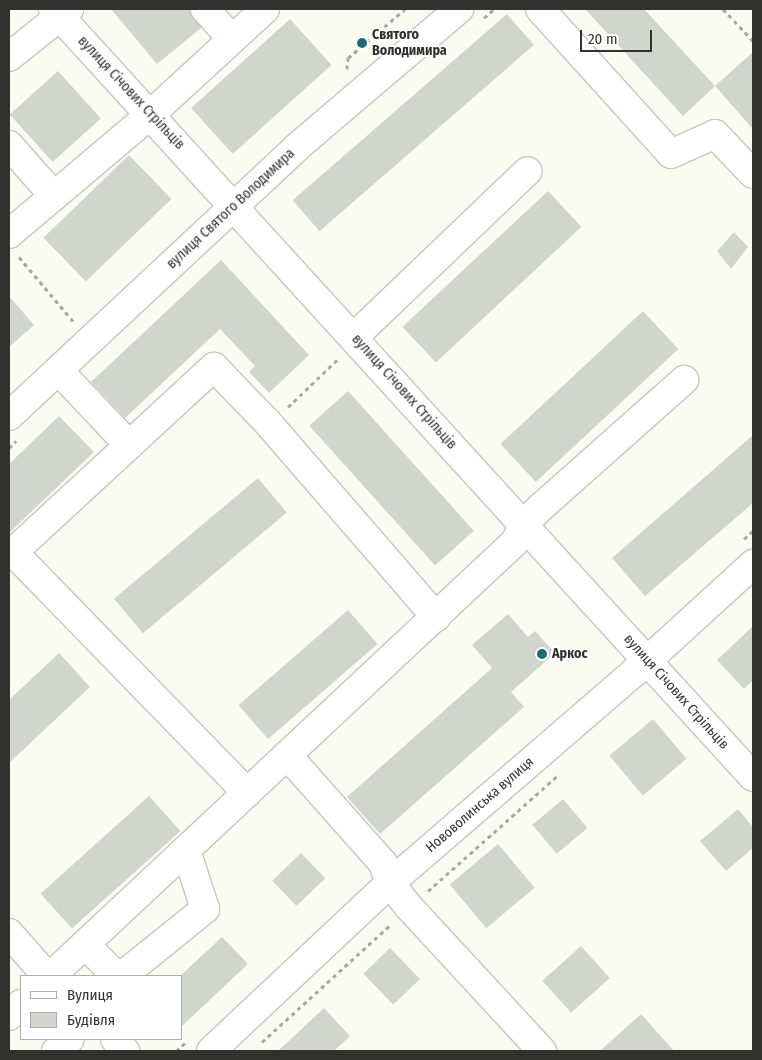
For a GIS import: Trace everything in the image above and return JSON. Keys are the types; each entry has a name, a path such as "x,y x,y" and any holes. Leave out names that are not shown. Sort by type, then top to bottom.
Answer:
{"street":[{"path":"205,9 232,39"},
{"path":"12,243 54,196 151,114 265,9"},
{"name":"вулиця Святого Володимира","path":"9,416 298,147 459,9"},
{"path":"540,9 671,154 715,134 753,174"},
{"path":"9,57 60,11"},
{"name":"вулиця Січових Стрільців","path":"60,11 235,206 349,345 524,524 753,777"},
{"path":"9,144 54,196"},
{"path":"349,345 528,171"},
{"path":"247,793 11,554 214,367 268,423 436,617"},
{"path":"59,371 129,445"},
{"path":"52,975 515,542 524,524 684,380"},
{"name":"Нововолинська вулиця","path":"211,1051 390,883 753,564"},
{"path":"287,755 383,863 390,883 409,907 542,1051"},
{"path":"123,975 205,909 186,850"},
{"path":"9,933 46,975"},
{"path":"85,944 115,975"},
{"path":"9,1016 20,1005"},
{"path":"56,1051 69,1040"},
{"path":"116,1040 125,1051"}],"path":[{"path":"723,9 753,41"},
{"path":"12,243 75,323"},
{"path":"268,423 349,345"},
{"path":"259,1045 409,907 565,769"}],"building":[{"path":"111,9 190,9 201,28 157,64"},
{"path":"585,9 644,9 715,86 683,116"},
{"path":"507,14 534,45 320,231 293,200"},
{"path":"290,19 331,65 233,154 191,108"},
{"path":"753,52 753,129 715,86"},
{"path":"58,71 101,119 53,162 10,114"},
{"path":"129,155 171,199 86,282 43,238"},
{"path":"548,191 581,227 436,363 402,327"},
{"path":"734,232 748,247 731,269 717,251"},
{"path":"221,260 309,355 269,393 249,372 255,366 220,329 125,418 91,382"},
{"path":"9,296 34,325 9,347"},
{"path":"643,311 678,349 536,482 500,444"},
{"path":"348,391 474,531 435,566 309,426"},
{"path":"59,416 94,452 9,533 9,464"},
{"path":"753,435 753,503 645,596 612,558"},
{"path":"258,478 287,512 143,633 114,599"},
{"path":"348,610 378,644 268,739 239,705"},
{"path":"508,614 528,637 535,631 555,653 511,692 524,707 380,834 347,797 492,668 472,645"},
{"path":"753,626 753,680 744,689 717,660"},
{"path":"59,653 90,687 9,763 9,700"},
{"path":"653,719 686,759 643,795 609,756"},
{"path":"149,796 180,831 72,929 41,894"},
{"path":"563,799 587,828 557,854 532,825"},
{"path":"738,809 753,827 753,848 726,871 700,841"},
{"path":"498,844 535,888 486,928 450,884"},
{"path":"301,853 325,878 297,906 272,881"},
{"path":"222,937 248,964 182,1026 181,975"},
{"path":"581,946 610,978 571,1013 542,981"},
{"path":"390,948 420,979 393,1005 363,974"},
{"path":"324,1008 350,1036 334,1051 278,1051"},
{"path":"641,1014 674,1051 600,1051"}],"place":[{"name":"Святого Володимира","path":"362,43"},
{"name":"Аркос","path":"542,654"}]}
